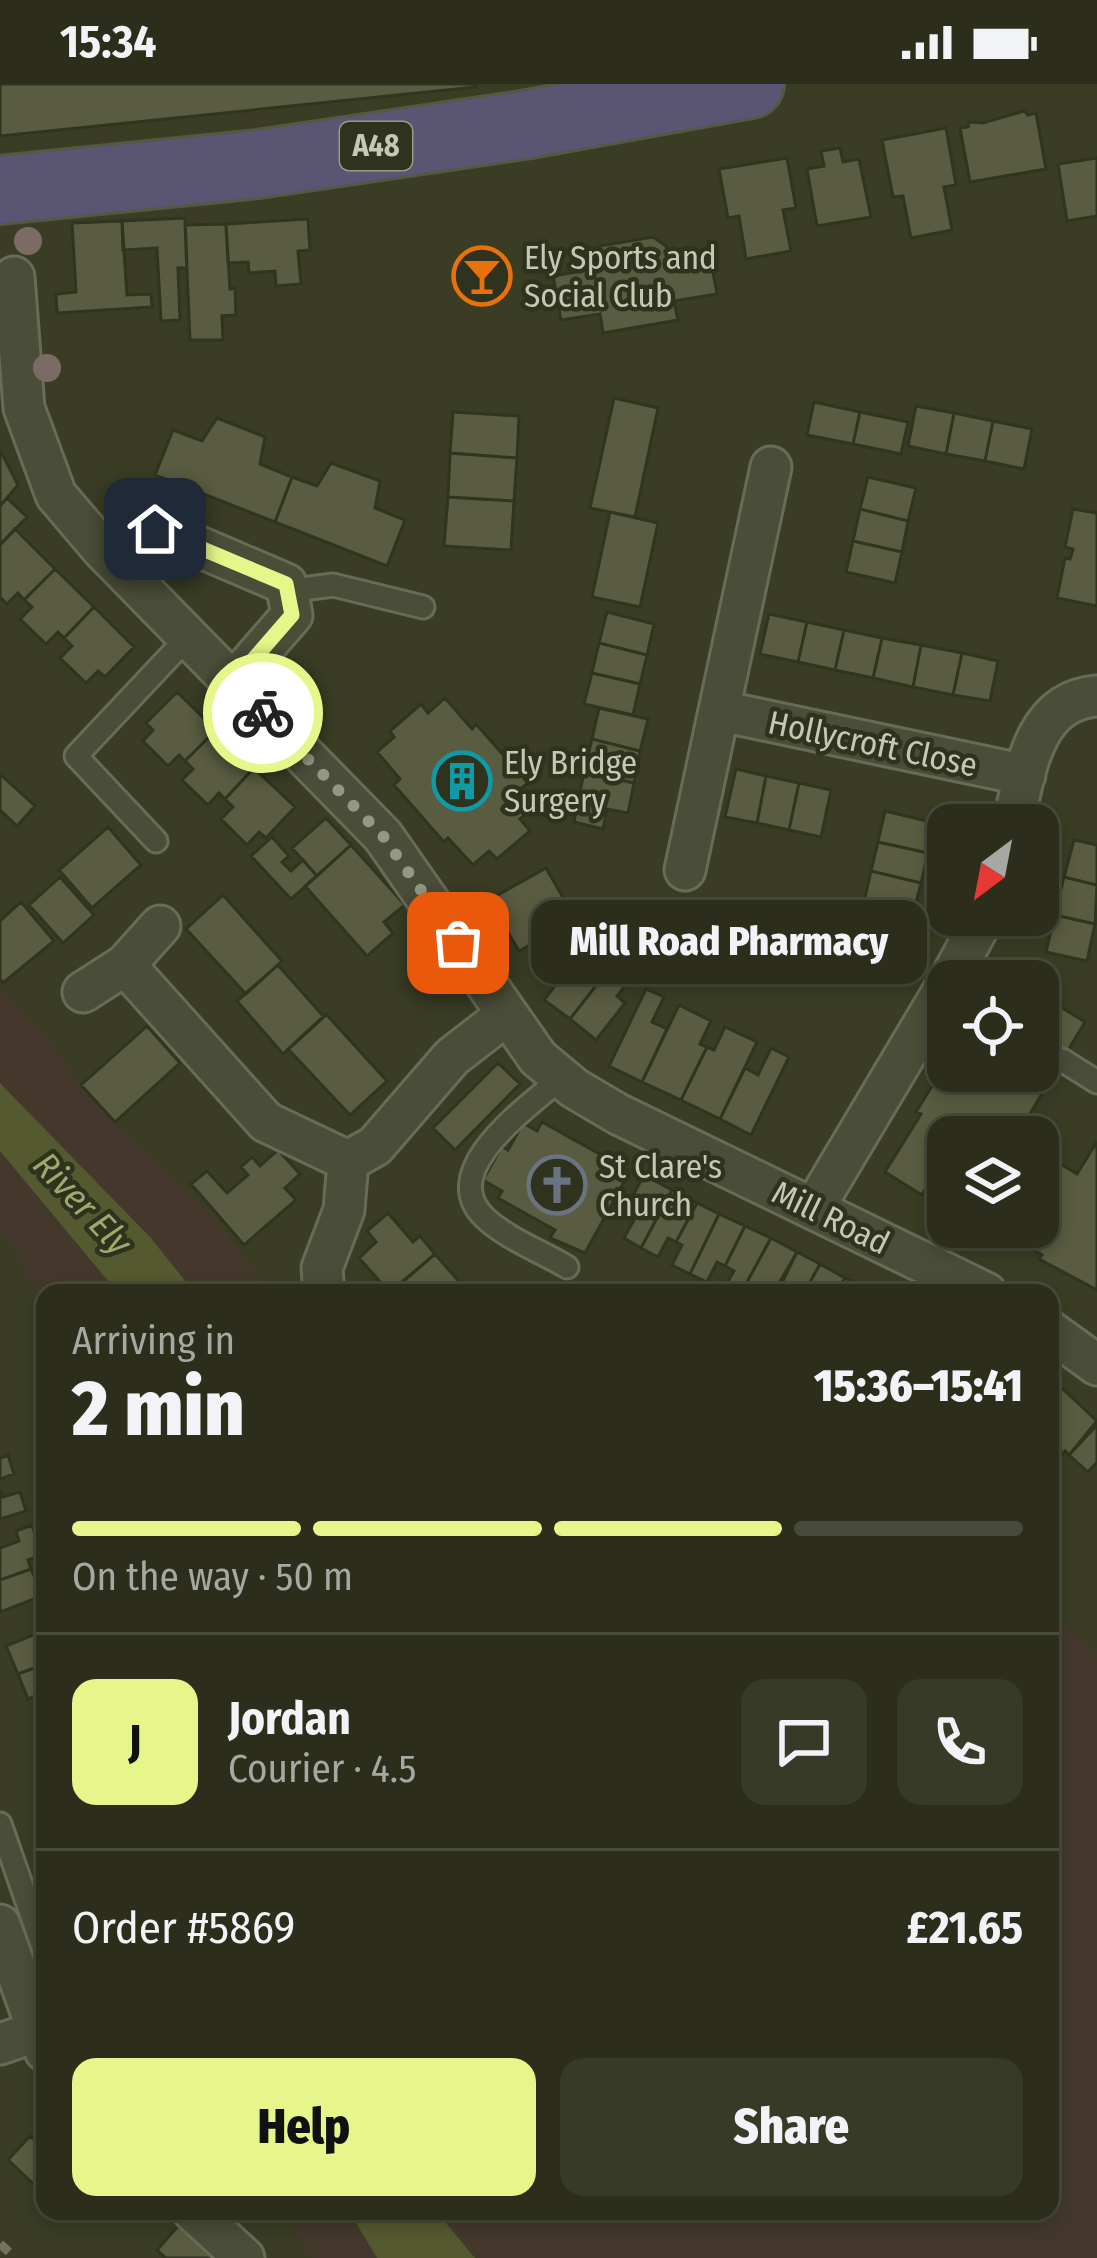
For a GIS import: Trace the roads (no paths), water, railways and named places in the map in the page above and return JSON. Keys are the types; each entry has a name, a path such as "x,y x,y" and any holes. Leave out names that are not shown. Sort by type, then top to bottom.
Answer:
{"highway":[{"name":"A48","path":"0,190 258,164 541,102 750,84"}],"street":[{"name":"Mill Road","path":"14,277 24,408"},
{"name":"Mill Road","path":"0,351 56,495 102,549 383,836 538,1058 618,1114 968,1284"},
{"name":"Hollycroft Close","path":"685,870 771,466"},
{"path":"102,549 155,529 286,584 292,615 232,684"},
{"path":"1018,804 1040,728 1060,706 1097,696"},
{"name":"Hollycroft Close","path":"721,711 1025,775"},
{"path":"83,992 125,965 160,926"},
{"path":"125,965 266,1122 348,1161"},
{"path":"348,1161 375,1146 452,1058 506,1016"},
{"path":"814,1208 927,1019"},
{"path":"323,1284 322,1268 344,1210 348,1161"},
{"path":"1059,1338 1097,1365"},
{"path":"0,1924 36,2027"},
{"path":"0,2044 36,2041"},
{"path":"203,2220 244,2258"}],"lane":[{"path":"287,591 333,585 423,607"},
{"path":"156,841 76,756 188,637"},
{"path":"1061,1060 1097,1082"},
{"path":"561,1078 478,1157 468,1180 470,1196 485,1218 567,1268"},
{"path":"0,1824 36,1927"}],"water":[{"name":"River Ely","path":"0,1083 150,1237 188,1284 111,1284 0,1151"},
{"path":"354,2220 443,2220 475,2258 377,2258"}],"railway":[{"path":"0,2244 16,2258"}],"place":[{"name":"Ely Sports and Social Club","path":"482,276"},
{"name":"Ely Bridge Surgery","path":"462,781"},
{"name":"Mill Road Pharmacy","path":"458,943"},
{"name":"St Clare's Church","path":"557,1185"}]}
